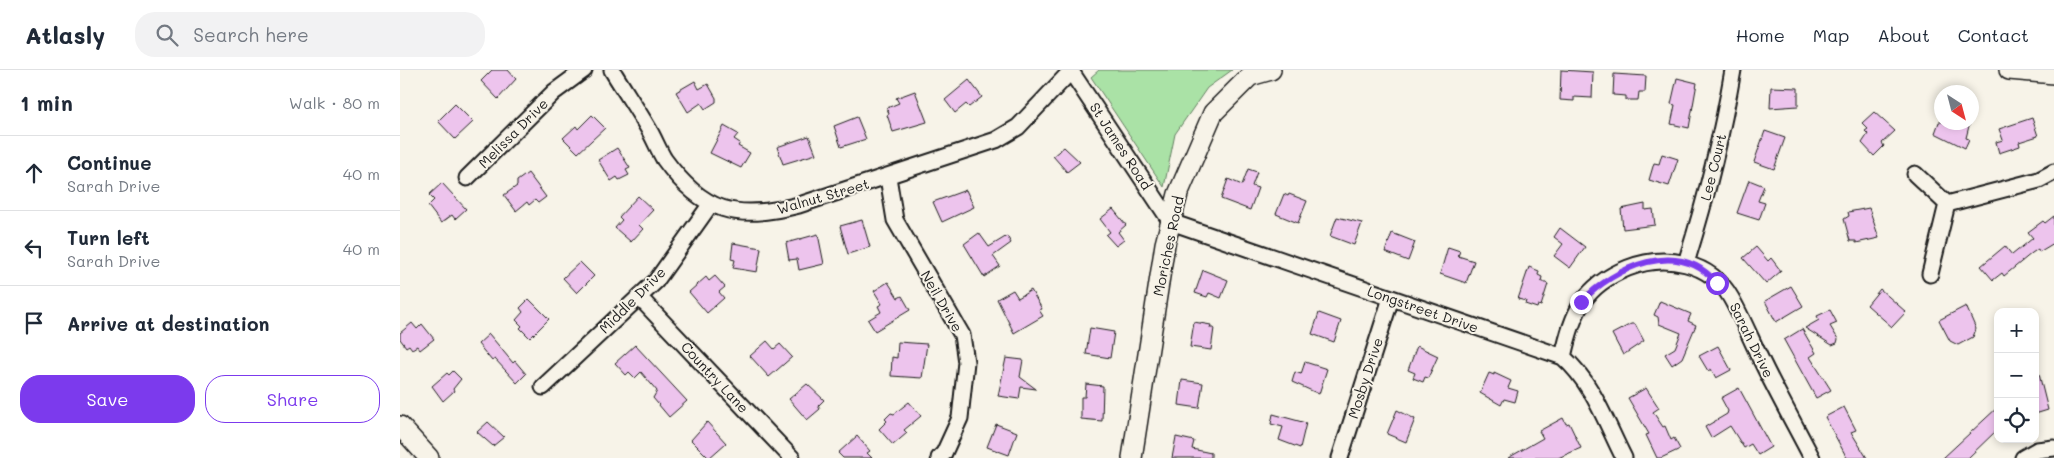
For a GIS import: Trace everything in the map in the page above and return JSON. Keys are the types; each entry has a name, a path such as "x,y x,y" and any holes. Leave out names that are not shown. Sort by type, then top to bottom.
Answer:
{"street":[{"name":"Melissa Drive","path":"467,178 554,92 584,70"},
{"name":"Walnut Street","path":"612,70 664,157 684,182 710,205 726,210 750,213 775,211 888,177 996,140 1018,127 1071,71"},
{"name":"Moriches Road","path":"1132,458 1162,262 1178,194 1213,114 1250,76 1271,70"},
{"name":"Lee Court","path":"1686,263 1706,199 1725,116 1733,70"},
{"path":"2009,70 2054,74"},
{"name":"St James Road","path":"1071,71 1171,222"},
{"path":"1947,204 2039,180 2054,172"},
{"path":"1914,174 1947,204"},
{"name":"Neil Drive","path":"888,177 895,220 962,335 966,362 960,418 944,453 939,458"},
{"path":"1930,274 1947,204"},
{"name":"Middle Drive","path":"543,387 656,281 710,205"},
{"name":"Longstreet Drive","path":"1171,222 1563,357 1575,368 1595,398 1624,458"},
{"name":"Sarah Drive","path":"1563,357 1570,328 1581,302 1602,282 1618,272 1653,260 1686,263 1710,274 1732,299 1812,458"},
{"name":"Country Lane","path":"639,297 792,458"},
{"name":"Mosby Drive","path":"1340,458 1391,298"},
{"path":"400,426 429,458"},
{"path":"2023,458 2037,450 2054,448"}],"green space":[{"path":"1099,70 1232,70 1207,88 1175,134 1164,187 1091,77"}],"building":[{"path":"492,70 508,70 516,79 498,99 481,81"},
{"path":"1561,70 1593,72 1592,98 1574,97 1574,101 1560,100"},
{"path":"1614,74 1646,76 1645,92 1639,92 1638,100 1626,100 1626,96 1613,95"},
{"path":"1677,78 1697,83 1689,128 1671,124 1675,105 1671,104"},
{"path":"969,80 982,97 969,107 966,104 955,113 945,100"},
{"path":"695,81 699,89 708,84 716,98 716,102 705,109 701,103 688,112 676,92"},
{"path":"1771,87 1798,88 1798,106 1770,108"},
{"path":"915,91 927,122 893,132 887,115 889,114 887,108 899,103 896,98"},
{"path":"455,104 473,122 455,139 438,121"},
{"path":"1874,112 1895,131 1882,143 1884,146 1874,156 1862,143 1868,134 1865,131 1868,129 1862,123"},
{"path":"592,115 605,128 578,153 563,138 576,126 578,129"},
{"path":"857,117 866,139 841,147 834,126"},
{"path":"2032,118 2038,136 2019,142 2020,146 1999,153 1996,142 2003,140 1999,129"},
{"path":"724,126 738,134 734,139 740,143 738,146 750,153 741,168 710,153"},
{"path":"1936,130 1968,130 1966,138 1969,139 1965,148 1935,133"},
{"path":"1765,131 1785,138 1774,169 1754,162"},
{"path":"809,136 816,154 783,164 777,147"},
{"path":"1064,147 1080,162 1067,172 1053,156"},
{"path":"617,148 630,168 626,170 629,175 619,180 617,177 611,181 598,160"},
{"path":"1662,154 1678,159 1669,186 1649,180 1654,163 1659,164"},
{"path":"1248,169 1257,172 1252,186 1258,188 1250,210 1221,199 1228,179 1242,185"},
{"path":"528,173 546,197 538,203 535,200 529,205 527,202 516,211 504,195 517,186 517,181"},
{"path":"1749,180 1764,186 1758,201 1765,203 1759,220 1737,213"},
{"path":"442,183 466,209 455,219 452,215 441,223 428,206 434,200 429,195"},
{"path":"966,190 974,207 942,222 933,202"},
{"path":"1284,194 1307,201 1298,223 1276,214"},
{"path":"638,196 653,210 639,225 643,229 631,242 615,228 622,220 619,217"},
{"path":"1645,204 1645,210 1653,209 1655,225 1623,229 1621,209"},
{"path":"1869,208 1879,238 1856,243 1856,241 1850,241 1844,219 1849,216 1848,212"},
{"path":"1113,209 1126,225 1118,232 1124,240 1116,246 1106,235 1110,232 1100,219"},
{"path":"2054,216 2054,243 2039,252 2038,249 2004,276 2002,273 1993,280 1981,266 2005,246 2012,255 2033,238 2028,232 2043,221 2045,223"},
{"path":"1337,217 1362,223 1354,245 1330,236"},
{"path":"862,220 870,247 848,254 840,226"},
{"path":"1560,228 1585,247 1570,268 1554,256 1563,244 1554,237"},
{"path":"979,233 989,247 1007,236 1011,243 993,256 1000,266 984,277 964,244"},
{"path":"1392,233 1415,242 1408,261 1385,252"},
{"path":"818,234 824,264 799,270 797,259 789,260 786,243"},
{"path":"733,243 761,248 757,272 733,268 735,260 731,259"},
{"path":"1448,247 1460,251 1458,256 1474,261 1466,283 1440,274"},
{"path":"1756,247 1768,261 1771,258 1781,271 1766,284 1743,258"},
{"path":"580,262 594,276 577,293 563,278"},
{"path":"1529,267 1539,271 1538,275 1542,277 1541,281 1548,284 1541,306 1538,305 1537,308 1525,304 1526,301 1518,299"},
{"path":"1203,270 1228,280 1221,298 1209,293 1207,297 1195,293"},
{"path":"715,276 725,287 719,292 724,298 707,313 689,292 706,277 709,281"},
{"path":"888,282 898,298 902,296 910,310 875,331 868,320 881,312 878,306 882,304 874,291"},
{"path":"1791,286 1803,306 1776,322 1765,301"},
{"path":"1880,289 1906,312 1892,327 1867,305"},
{"path":"1013,290 1018,298 1031,290 1042,309 1039,310 1043,316 1014,333 997,299"},
{"path":"529,299 549,319 530,338 520,328 522,326 516,320 523,312 520,308"},
{"path":"1660,301 1691,314 1688,321 1696,325 1682,358 1672,365 1665,354 1675,348 1681,333 1659,324 1658,317 1654,315"},
{"path":"1966,306 1976,329 1973,337 1958,345 1950,341 1939,320"},
{"path":"1830,310 1837,323 1830,326 1838,339 1837,343 1832,345 1805,328 1819,320 1817,316"},
{"path":"1319,313 1341,321 1334,342 1312,334"},
{"path":"1194,322 1211,325 1210,328 1214,328 1211,350 1190,347"},
{"path":"412,323 417,329 422,324 434,339 420,350 417,346 412,349 409,345 406,347 400,339 400,333"},
{"path":"1631,324 1635,324 1644,341 1623,355 1612,334"},
{"path":"1090,328 1114,332 1110,358 1086,354"},
{"path":"1802,329 1816,353 1810,357 1831,390 1816,398 1784,340"},
{"path":"489,334 513,363 515,361 526,374 517,383 495,359 492,361 478,344"},
{"path":"767,341 774,349 780,344 792,357 769,377 750,356"},
{"path":"898,342 927,344 922,378 891,376 892,357 897,358"},
{"path":"635,345 687,401 669,417 653,398 657,391 641,372 635,378 629,372 626,375 615,363"},
{"path":"1417,346 1438,356 1428,378 1425,377 1423,382 1413,378 1415,373 1408,370"},
{"path":"1718,346 1731,370 1716,378 1711,369 1708,371 1699,356"},
{"path":"1006,358 1023,360 1020,377 1036,389 1021,387 1019,399 998,396"},
{"path":"1305,362 1327,369 1319,394 1292,382 1295,372 1301,374"},
{"path":"453,371 461,379 453,389 454,391 443,401 432,386 447,373 449,375"},
{"path":"1489,373 1494,375 1494,373 1511,381 1508,388 1518,391 1515,402 1504,399 1501,405 1480,393"},
{"path":"2039,374 2048,410 2039,413"},
{"path":"1182,380 1203,383 1199,408 1179,405"},
{"path":"807,384 824,400 818,406 820,409 807,420 789,399"},
{"path":"1086,384 1103,386 1102,421 1081,419 1081,397 1085,397"},
{"path":"1646,388 1659,408 1653,412 1663,427 1665,426 1671,440 1674,438 1680,449 1661,458 1657,458 1646,435 1649,434 1628,398"},
{"path":"1739,388 1771,447 1758,455 1751,444 1744,448 1730,426 1711,438 1705,427 1727,414 1728,411 1721,398"},
{"path":"909,402 921,416 904,430 907,433 893,445 879,429 887,421 885,419 891,413 894,414"},
{"path":"1844,407 1856,430 1851,432 1867,458 1847,458 1825,417"},
{"path":"1397,410 1415,419 1406,442 1387,434"},
{"path":"1994,411 1994,433 1968,458 1943,458"},
{"path":"1273,414 1306,423 1300,448 1279,440 1283,427 1271,424"},
{"path":"1563,418 1566,424 1569,423 1581,448 1558,458 1508,458 1543,438 1539,431"},
{"path":"488,422 504,437 493,446 477,432"},
{"path":"707,422 726,443 709,458 691,440"},
{"path":"996,424 1017,432 1009,455 987,447"},
{"path":"857,436 870,451 867,453 872,458 843,458 838,453"},
{"path":"1176,437 1194,441 1192,449 1211,453 1211,458 1172,458"}],"route":[{"path":"1581,302 1602,282 1618,272 1653,260 1686,263 1710,274 1717,283"}]}
